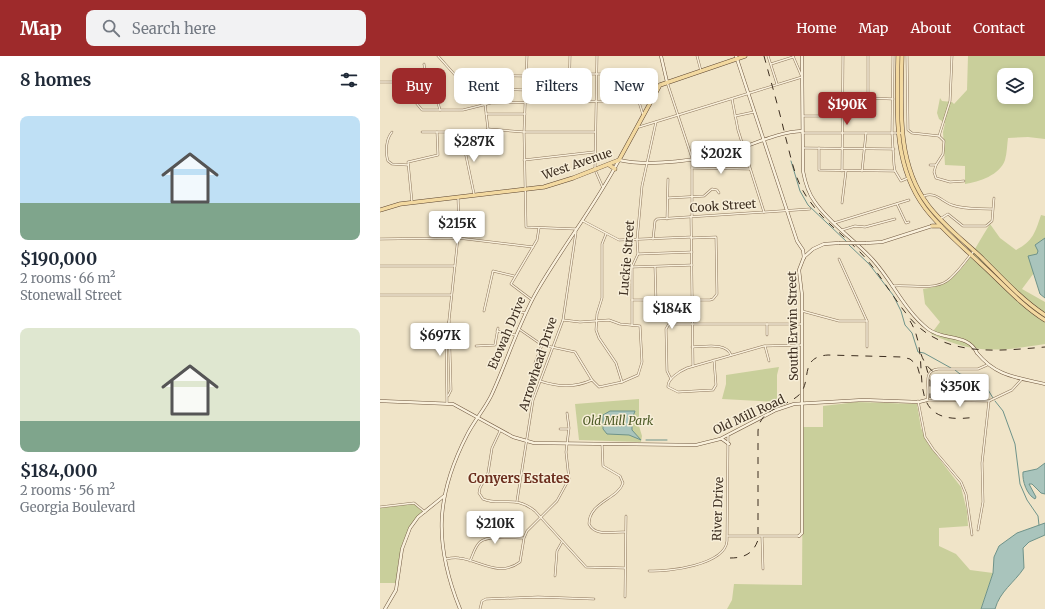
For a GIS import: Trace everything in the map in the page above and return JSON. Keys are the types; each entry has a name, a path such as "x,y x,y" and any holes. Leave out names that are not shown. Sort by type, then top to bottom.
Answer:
{"main road":[{"path":"660,85 736,57 745,56"},
{"path":"900,56 902,92 900,133"},
{"path":"900,65 898,83 900,133 914,182 922,197 943,228 972,253"},
{"path":"893,67 900,65 906,67"},
{"path":"898,83 900,100 900,150 908,177 920,200 932,216 958,236 972,253 1001,282 1045,317"},
{"name":"Etowah Drive","path":"620,160 660,85"},
{"path":"902,92 903,87 907,86"},
{"path":"893,88 898,90"},
{"name":"West Avenue","path":"380,210 395,205 412,202 524,190 551,185 595,171 620,160"},
{"path":"608,164 613,166 615,169"},
{"path":"908,177 926,206 939,221"},
{"path":"932,216 932,226 943,228"},
{"path":"950,235 998,277 1008,283 1026,303"}],"street":[{"path":"438,56 454,74"},
{"path":"526,68 527,56"},
{"path":"570,56 570,68"},
{"path":"597,56 595,171 603,188"},
{"path":"661,56 667,82 692,158 691,238 693,366"},
{"path":"697,56 701,71"},
{"path":"768,56 777,84"},
{"path":"771,64 793,56 802,77"},
{"path":"802,56 802,132 804,174 808,191 818,206 870,257 909,311 927,328 939,335 954,337 965,341 974,348 987,365 1002,373 1045,384"},
{"path":"842,171 843,56"},
{"path":"868,56 869,99 893,99"},
{"path":"893,56 892,133 895,171 901,181 908,177"},
{"path":"907,56 908,130 912,133 939,136 944,141 943,154 936,165 934,172 936,178 950,182 964,181"},
{"path":"939,136 950,101 952,56"},
{"path":"736,57 797,241 808,253"},
{"path":"424,64 424,68"},
{"path":"592,73 600,73"},
{"path":"637,127 802,77"},
{"path":"380,82 392,82"},
{"path":"732,98 743,147 764,212"},
{"path":"592,102 600,102"},
{"path":"418,104 422,110 463,110 482,104"},
{"path":"438,104 440,110"},
{"path":"485,104 488,129"},
{"path":"525,104 524,190 526,227 576,231"},
{"path":"640,104 644,115"},
{"path":"735,116 754,112"},
{"path":"486,114 525,114"},
{"path":"802,116 843,116"},
{"name":"Luckie Street","path":"632,325 632,267 638,254 637,240 642,186 656,122"},
{"path":"422,132 484,132 488,129 524,132 595,132"},
{"path":"392,132 389,136 386,148 388,161 392,164 408,166"},
{"path":"412,202 408,162 438,154 437,132"},
{"path":"461,132 474,196"},
{"path":"802,132 900,133"},
{"name":"West Avenue","path":"620,160 661,163 728,152 785,133 802,132"},
{"path":"862,171 866,133"},
{"path":"803,148 894,149"},
{"path":"819,148 819,170 895,171"},
{"path":"524,160 595,152"},
{"name":"Etowah Drive","path":"460,609 444,559 442,507 453,463 478,417 491,397 532,300 620,160"},
{"path":"930,165 936,165"},
{"path":"692,168 750,169"},
{"path":"842,203 846,171"},
{"path":"653,239 656,220 667,218 668,179"},
{"path":"668,198 706,195 712,189 717,190 719,194"},
{"path":"922,197 932,194 958,207 993,209"},
{"path":"447,403 446,329 449,320 458,238 458,198"},
{"path":"803,249 812,249 824,244 866,244 882,242 932,226 948,214 962,226 985,226 991,223 994,198"},
{"path":"834,223 909,200"},
{"path":"897,204 906,223 909,222"},
{"name":"Cook Street","path":"667,218 810,209"},
{"path":"842,230 855,226 865,227 895,219"},
{"path":"583,221 619,240 716,237 717,294 714,299 632,300"},
{"path":"532,300 512,285 511,282 537,240 539,228"},
{"name":"Arrowhead Drive","path":"517,501 533,400 563,320 576,231"},
{"path":"606,234 602,245 602,298 596,321 599,338 616,362 622,382"},
{"path":"380,239 458,238 533,247"},
{"path":"803,249 804,258"},
{"name":"South Erwin Street","path":"799,536 802,533 802,311 799,273 804,258 812,249"},
{"path":"638,254 692,252"},
{"path":"892,286 941,284 950,279 972,253"},
{"path":"839,259 867,321 866,347"},
{"path":"632,267 692,265"},
{"path":"380,266 455,266"},
{"path":"655,267 656,300"},
{"path":"484,311 493,270 515,276"},
{"path":"380,294 451,295"},
{"path":"513,310 526,314"},
{"path":"802,311 841,322 867,321"},
{"path":"519,329 542,345 575,352 595,385 602,388 638,375 642,366 641,327 620,324 609,320 563,320"},
{"path":"671,379 667,371 666,327 670,323 802,324"},
{"path":"767,324 767,335"},
{"path":"476,346 495,345 498,329 517,336"},
{"path":"535,363 542,345"},
{"path":"714,360 716,385 712,391 674,391 668,386 671,379 681,370 693,366 731,355 765,346 802,345"},
{"path":"765,346 769,361"},
{"path":"692,347 723,347 729,350 731,355"},
{"path":"987,365 978,369 933,370 928,376 927,400 989,401 1012,390 1022,378"},
{"path":"540,381 555,386 572,386 582,385 592,380"},
{"name":"Old Mill Road","path":"380,401 447,403 459,406 500,431 526,442 696,445 722,439 779,409 802,403 832,403 863,400 918,402 927,400"},
{"path":"978,530 983,502 982,463 989,401"},
{"path":"918,402 925,437 932,449 961,482 966,494 972,535"},
{"path":"444,559 458,558 490,567 514,566 520,562 524,538 530,527 557,501 569,479 566,443 568,429 567,413"},
{"path":"560,429 568,429"},
{"path":"500,431 492,448 489,468 479,492 483,499 487,501 517,501 527,504 586,568 625,568"},
{"name":"River Drive","path":"649,572 684,569 717,555 726,547 728,536 728,436"},
{"path":"722,439 728,444"},
{"path":"602,444 603,466 620,476 623,483 619,491 600,504 591,515 589,524 593,530 598,532 625,532"},
{"path":"385,609 398,585 402,549 412,524 444,496"},
{"path":"380,507 414,503 425,512"},
{"path":"437,503 442,507"},
{"path":"433,506 442,507"},
{"path":"625,597 626,516"},
{"path":"728,536 799,536"},
{"path":"470,561 477,545 482,540 498,537 524,538"},
{"path":"762,537 763,568"},
{"path":"555,576 557,551 562,542"},
{"path":"480,609 482,601 486,599 538,597 594,599"}],"green space":[{"path":"968,56 1045,56 1045,139 1028,137 1008,138 1005,160 999,170 994,174 976,182 965,184 965,166 945,165 943,132 945,123 939,119 937,113 940,98 942,101 952,102 954,104 967,90"},
{"path":"1041,215 1045,216 1045,258 1022,289 1045,302 1045,344 987,350 947,341 931,334 940,322 925,304 923,289 936,286 947,281 956,274 964,266 990,224 1000,238 1016,250 1022,247 1033,236"},
{"path":"779,367 777,375 777,402 722,399 726,384 726,375"},
{"name":"Old Mill Park","path":"639,399 639,426 642,436 641,442 579,440 575,404"},
{"path":"857,402 917,404 921,428 928,444 961,487 967,511 968,526 939,528 939,546 956,554 970,570 993,573 981,609 727,609 732,600 734,584 802,585 803,427 823,427 823,406"},
{"path":"412,504 417,505 423,511 415,520 402,544 396,583 380,583 380,508"}],"water":[{"path":"1045,238 1045,298 1040,294 1028,256 1037,254 1038,251 1035,245"},
{"path":"610,411 635,411 632,419 632,430 641,440 629,435 607,434 603,429 603,415"},
{"path":"1045,463 1045,494 1041,493 1032,484 1029,484 1036,497 1035,499 1026,487 1023,479 1023,472 1037,469"},
{"path":"1045,523 1045,535 1029,542 1023,548 1024,568 1000,597 995,609 981,609 993,573 994,557 999,546 1017,533"}],"waterway":[{"path":"791,161 800,191 808,205 847,242"},
{"path":"849,245 869,264 893,295 901,311 905,325 912,333 918,352 924,353 951,368"},
{"path":"955,370 960,374 982,380 993,398"},
{"path":"995,401 1003,411 1015,444 1020,484 1027,500 1038,516 1039,525"},
{"path":"646,440 667,440"}],"railway":[{"path":"764,56 794,169 804,193 822,217 868,261 909,317 923,330 938,340 955,346 990,350 1045,347"},
{"path":"910,321 917,337 923,389 927,403 936,413 951,418 976,417"},
{"path":"921,354 928,367 938,374 944,377 964,379"},
{"path":"730,558 744,556 751,552 758,540 758,431 760,423 768,412 794,399 800,394 813,360 828,355 902,357 910,359 917,365 921,379"},
{"path":"926,366 930,381 930,398"}],"district":[{"name":"Conyers Estates","path":"519,478"}]}
